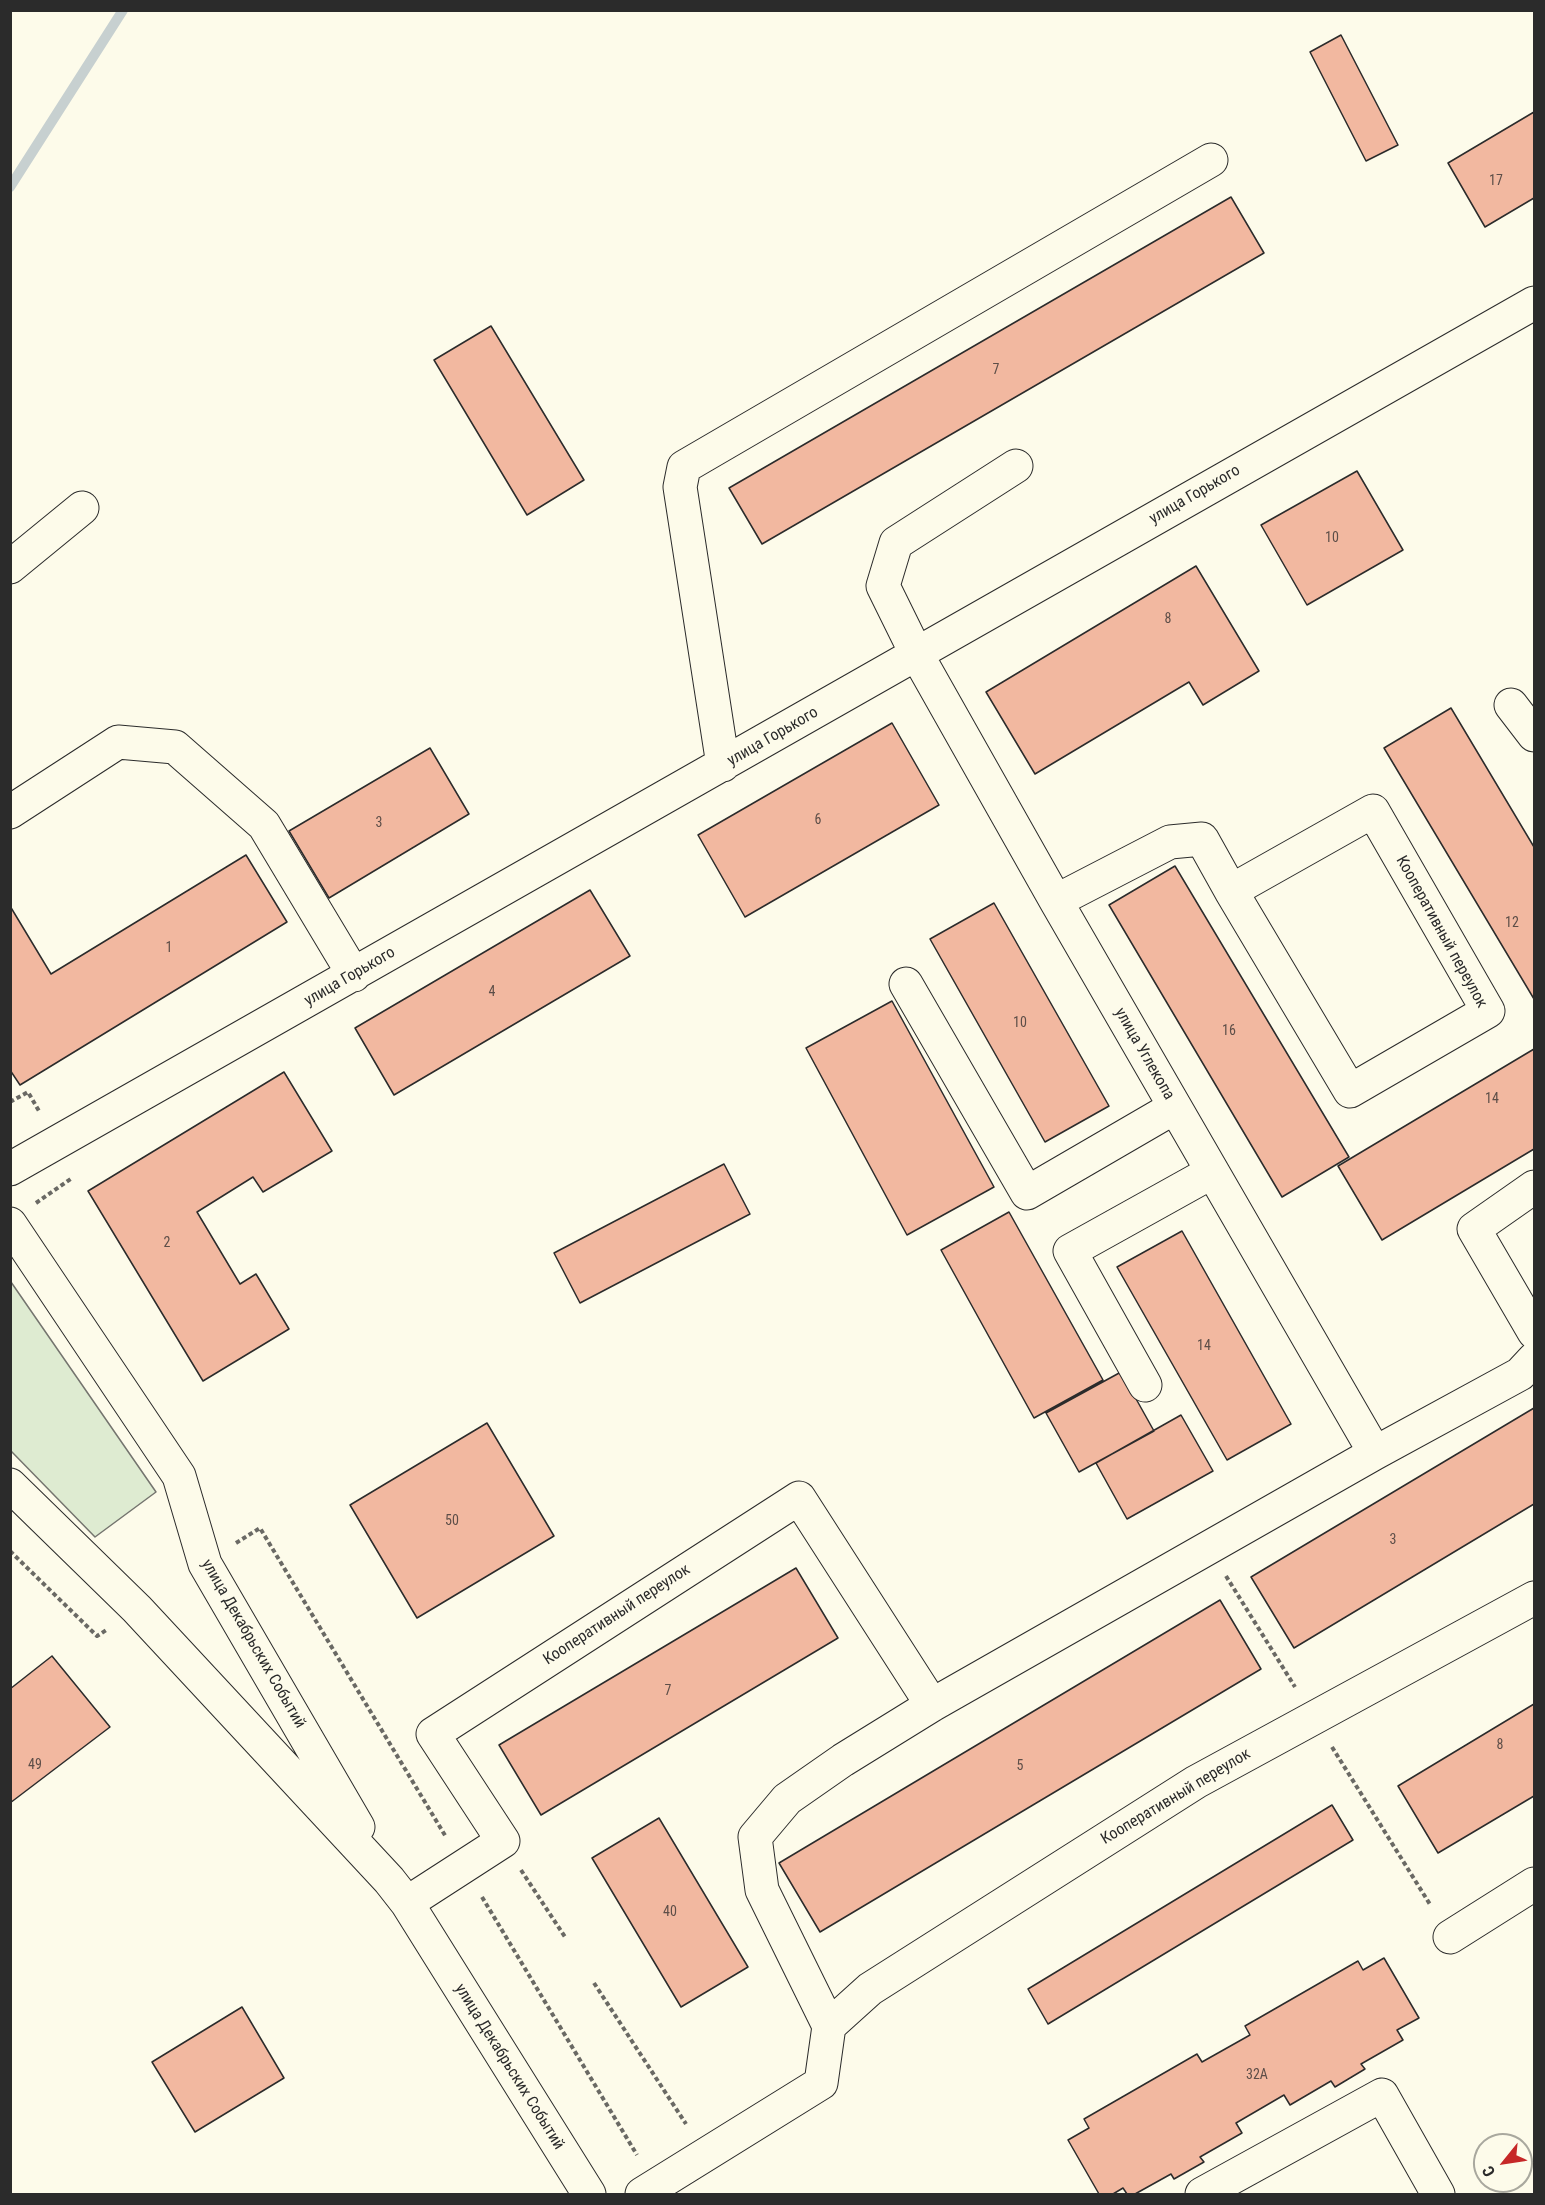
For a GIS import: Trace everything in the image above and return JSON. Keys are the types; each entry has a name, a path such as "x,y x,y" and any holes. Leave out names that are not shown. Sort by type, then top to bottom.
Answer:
{"street":[{"path":"723,765 680,487 684,467 1211,160"},
{"name":"улица Горького","path":"10,1169 1534,303"},
{"name":"улица Углекопа","path":"1016,466 896,543 883,586 916,653 1056,901 1375,1452"},
{"path":"10,567 82,508"},
{"path":"1511,705 1534,735"},
{"path":"10,812 118,742 175,747 264,825 354,975"},
{"name":"Кооперативный переулок","path":"1056,901 1170,842 1202,839 1231,891 1350,1091 1488,1011 1373,811 1231,891"},
{"path":"906,984 1027,1193 1175,1107"},
{"path":"1145,1385 1070,1251 1212,1172"},
{"path":"1534,1187 1474,1229 1534,1332"},
{"name":"улица Декабрьских Событий","path":"10,1224 179,1476 205,1564 398,1892 589,2194"},
{"path":"649,2190 821,2083 829,2026 762,1890 754,1837 787,1799 843,1760 932,1705 1375,1452 1520,1374 1534,1359"},
{"name":"улица Декабрьских Событий","path":"10,1485 137,1609 398,1892"},
{"name":"Кооперативный переулок","path":"503,1841 433,1734 799,1498 932,1705"},
{"name":"Кооперативный переулок","path":"829,2026 870,1989 1196,1782 1532,1603"},
{"path":"398,1892 464,1866 503,1841"},
{"path":"1450,1936 1534,1884"},
{"path":"1202,2194 1382,2095 1438,2194"}],"path":[{"path":"205,1564 260,1528 464,1866 649,2190"},
{"path":"10,1551 97,1636 137,1609"},
{"path":"503,1841 565,1937"},
{"path":"594,1983 706,2155"}],"green space":[{"path":"11,1282 156,1492 95,1537 11,1451"}],"building":[{"path":"1341,35 1398,145 1366,161 1310,52"},
{"path":"1534,112 1534,198 1485,227 1448,163"},
{"path":"1231,197 1264,253 762,544 729,488"},
{"path":"491,326 584,480 527,515 434,360"},
{"path":"1357,471 1403,550 1307,605 1261,525"},
{"path":"1196,566 1259,671 1203,705 1189,682 1035,774 986,692"},
{"path":"1451,708 1534,847 1534,999 1384,748"},
{"path":"892,723 939,805 745,917 698,835"},
{"path":"430,748 469,814 329,898 289,831"},
{"path":"246,855 287,922 20,1085 10,1070 10,906 51,974"},
{"path":"1175,866 1349,1157 1282,1197 1109,905"},
{"path":"590,890 630,956 394,1095 355,1028"},
{"path":"994,903 1109,1106 1045,1142 930,939"},
{"path":"892,1001 994,1187 907,1235 806,1048"},
{"path":"1534,1049 1534,1149 1382,1240 1338,1166"},
{"path":"284,1072 332,1151 263,1192 253,1177 197,1212 240,1284 256,1274 289,1329 203,1381 88,1191"},
{"path":"724,1164 750,1214 580,1303 554,1253"},
{"path":"1009,1212 1103,1380 1034,1418 941,1250"},
{"path":"1182,1231 1291,1424 1227,1460 1117,1267"},
{"path":"1121,1372 1154,1431 1079,1472 1046,1413"},
{"path":"1534,1408 1534,1504 1294,1648 1251,1577"},
{"path":"1181,1415 1213,1471 1127,1519 1096,1463"},
{"path":"487,1423 554,1536 417,1618 350,1505"},
{"path":"796,1568 838,1638 541,1815 499,1745"},
{"path":"1220,1600 1261,1669 820,1932 779,1863"},
{"path":"52,1656 110,1727 10,1803 10,1689"},
{"path":"1534,1704 1534,1796 1438,1853 1398,1786"},
{"path":"1332,1805 1353,1840 1048,2024 1028,1989"},
{"path":"659,1818 748,1967 681,2007 592,1858"},
{"path":"1384,1958 1419,2018 1397,2030 1403,2040 1361,2064 1365,2069 1335,2087 1331,2081 1290,2105 1284,2095 1236,2123 1242,2133 1200,2157 1204,2162 1174,2179 1171,2174 1135,2194 1127,2194 1123,2188 1113,2194 1099,2194 1068,2140 1089,2128 1084,2119 1197,2054 1202,2062 1250,2035 1245,2026 1358,1961 1363,1970"},
{"path":"242,2007 284,2078 195,2132 152,2062"}],"waterway":[{"path":"10,187 123,10"}]}
